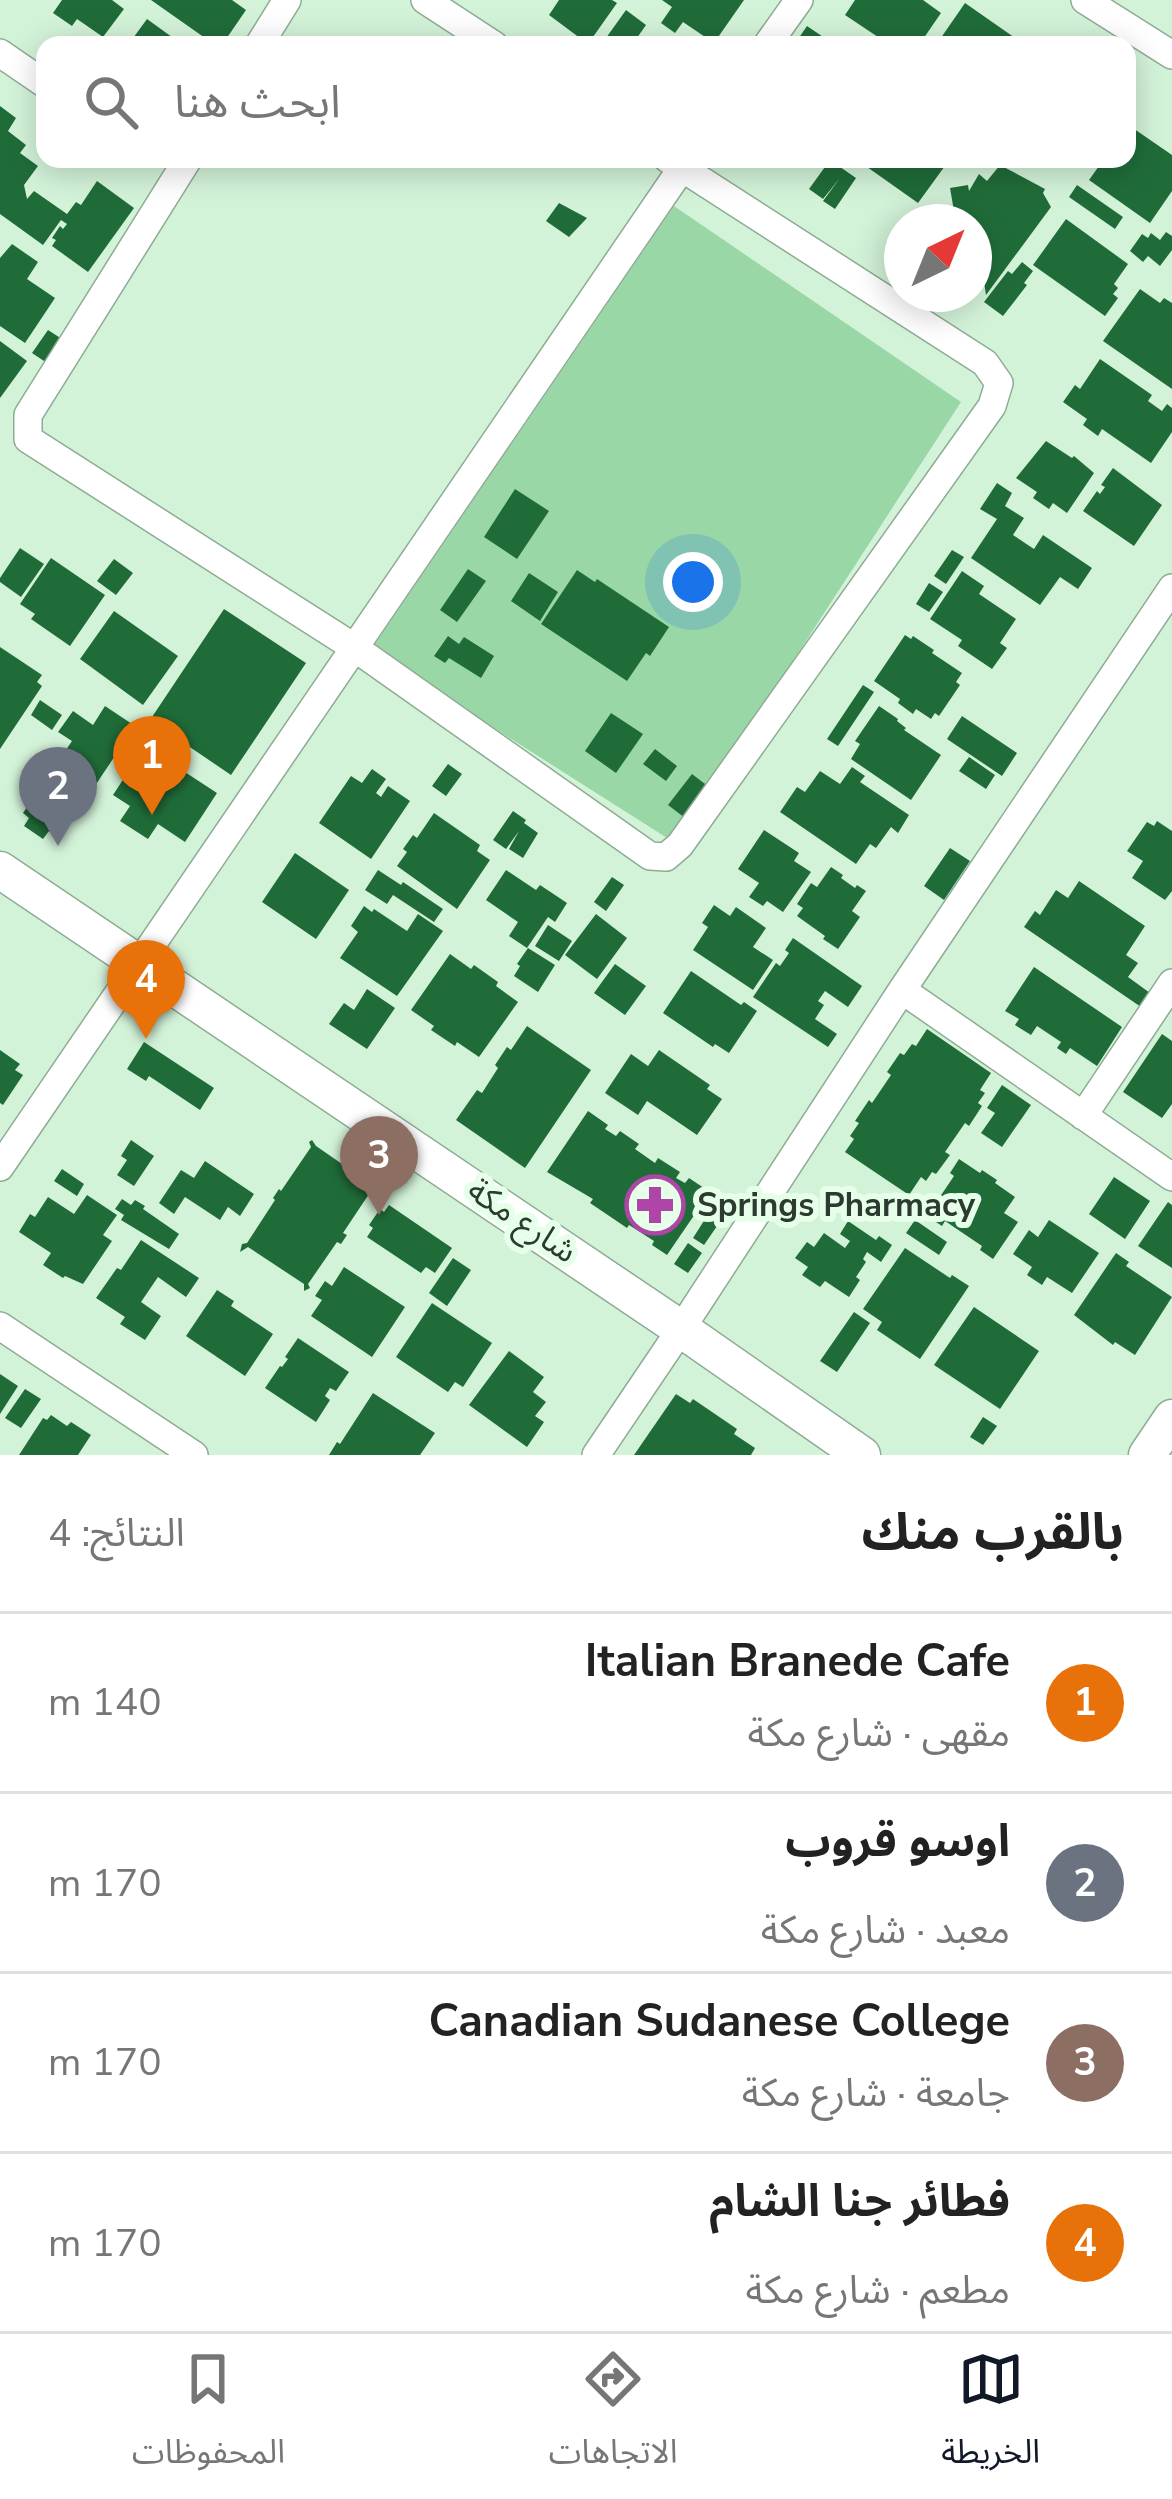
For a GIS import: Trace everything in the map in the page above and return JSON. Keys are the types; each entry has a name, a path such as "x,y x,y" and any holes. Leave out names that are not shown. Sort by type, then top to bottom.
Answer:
{"street":[{"path":"265,36 287,0"},
{"path":"425,0 480,36"},
{"path":"773,36 799,0"},
{"path":"1085,0 1172,55"},
{"path":"0,53 36,78"},
{"path":"182,168 28,415 28,439 355,648 650,856 666,857 694,826 992,406 999,382 986,364 688,168"},
{"path":"0,1167 675,168"},
{"path":"596,1455 1172,588"},
{"name":"شارع مكة","path":"0,870 862,1455"},
{"path":"1083,1116 1172,983"},
{"path":"902,990 1172,1178"},
{"path":"0,1326 194,1455"},
{"path":"1147,1455 1172,1418"}],"green space":[{"path":"674,206 961,402 675,843 371,650"}],"building":[{"path":"62,0 112,0 124,9 104,36 77,19 72,26 53,13"},
{"path":"151,0 232,0 246,10 228,36 202,36"},
{"path":"559,0 617,3 594,36 577,36 549,15"},
{"path":"662,0 744,0 719,36 704,36 683,22 675,33 661,23 672,7"},
{"path":"855,0 923,0 941,13 925,36 876,36 845,15"},
{"path":"965,3 1012,36 942,36"},
{"path":"626,10 646,25 638,36 607,36"},
{"path":"147,19 171,36 135,36"},
{"path":"807,26 822,36 800,36"},
{"path":"0,106 16,118 8,131 26,145 20,153 36,165 24,185 27,199 34,191 67,214 76,202 81,205 97,181 134,208 88,272 52,246 60,226 63,229 67,224 61,220 43,245 0,214"},
{"path":"1136,130 1172,155 1172,191 1150,223 1089,180 1098,168 1136,168"},
{"path":"824,168 842,168 856,178 835,209 823,201 840,178 823,199 809,189"},
{"path":"868,168 943,168 918,203"},
{"path":"998,168 1006,168 1045,189 1051,207 992,287 992,204 953,204 950,188 968,185 969,191 979,174 987,181"},
{"path":"1077,185 1123,217 1115,229 1069,197"},
{"path":"559,203 587,218 569,237 546,221"},
{"path":"1066,219 1128,264 1114,284 1118,288 1113,294 1118,298 1105,316 1033,265"},
{"path":"1166,232 1172,236 1172,250 1160,266 1148,256 1143,262 1130,251 1142,234 1148,238 1151,233 1160,240"},
{"path":"12,244 38,262 27,279 55,298 25,343 0,326 0,258"},
{"path":"1022,262 1033,271 1003,316 992,308 992,292 1008,271 1012,274"},
{"path":"1140,289 1160,303 1164,298 1172,303 1172,389 1103,341"},
{"path":"48,330 62,339 47,363 32,353"},
{"path":"0,341 27,361 0,398"},
{"path":"1100,359 1152,395 1148,401 1162,411 1167,404 1172,408 1172,432 1151,463 1102,429 1098,436 1083,425 1087,419 1063,402 1075,385 1080,389"},
{"path":"1046,441 1094,473 1067,513 1053,503 1049,509 1033,498 1037,492 1016,478"},
{"path":"1113,468 1162,505 1134,546 1083,511 1105,487 1101,485"},
{"path":"997,483 1012,493 1005,506 1024,518 1013,535 1034,549 1043,535 1092,568 1078,589 1060,577 1040,605 971,558 997,519 980,509"},
{"path":"515,489 549,511 517,559 484,537"},
{"path":"20,548 44,564 21,597 0,582"},
{"path":"952,550 964,557 946,584 934,576"},
{"path":"51,558 105,595 70,646 31,619 35,614 20,604"},
{"path":"114,559 133,573 116,595 97,581"},
{"path":"468,569 486,581 457,622 440,610"},
{"path":"577,570 669,627 627,681 541,624"},
{"path":"962,571 984,586 979,594 1016,619 1000,643 1007,648 992,669 958,646 962,640 930,619"},
{"path":"529,573 558,592 540,621 511,601"},
{"path":"929,583 943,592 929,612 916,604"},
{"path":"224,609 306,663 231,775 150,720"},
{"path":"114,611 178,656 143,705 80,659"},
{"path":"905,635 934,650 962,673 956,682 960,685 939,716 935,713 931,719 916,709 913,714 874,681"},
{"path":"448,636 459,644 464,637 494,656 481,678 449,658 445,663 434,656"},
{"path":"0,647 42,675 37,682 42,686 0,749"},
{"path":"863,685 874,692 838,746 827,739"},
{"path":"40,700 62,715 52,730 31,715"},
{"path":"105,706 135,726 60,838 49,831 43,839 24,826 29,818 23,813 72,741 58,732 73,711 93,725"},
{"path":"879,706 941,755 911,800 851,759 860,744 855,741"},
{"path":"611,713 643,734 616,773 585,751"},
{"path":"962,716 1017,753 1002,776 947,739"},
{"path":"145,746 217,793 185,842 158,824 148,839 120,821 130,806 113,795"},
{"path":"655,749 677,766 666,781 643,764"},
{"path":"969,757 995,775 986,789 959,771"},
{"path":"448,764 462,774 446,796 432,786"},
{"path":"852,767 865,776 860,782 909,815 898,833 891,827 856,864 780,812 797,787 805,792 820,771 840,784"},
{"path":"372,769 386,779 376,793 381,797 388,786 410,801 371,859 319,823 351,776 362,783"},
{"path":"692,774 709,787 685,818 668,805"},
{"path":"513,811 538,833 523,858 509,849 519,831 506,849 493,840"},
{"path":"434,813 480,845 477,851 490,860 457,909 397,866 407,852 403,849"},
{"path":"1157,821 1172,831 1172,891 1165,900 1132,878 1143,861 1127,851 1147,822 1154,826"},
{"path":"764,830 799,853 794,861 811,872 783,912 767,901 763,906 749,897 759,883 738,869"},
{"path":"950,848 970,861 944,900 924,886"},
{"path":"295,853 349,890 316,939 262,902"},
{"path":"831,867 855,888 866,891 852,911 860,917 838,949 797,916 803,908 797,904 811,883 817,887"},
{"path":"378,870 443,909 434,922 393,895 387,904 365,890"},
{"path":"506,870 567,903 555,922 548,917 527,948 509,936 518,922 486,900"},
{"path":"612,877 624,885 606,911 594,902"},
{"path":"1079,881 1145,926 1126,955 1138,963 1128,977 1150,993 1141,1007 1024,927 1035,911 1040,915 1056,890 1068,898"},
{"path":"714,905 730,916 736,907 766,928 753,947 773,960 753,990 693,950 708,927 702,923"},
{"path":"364,906 407,931 418,914 443,931 397,996 340,958 358,932 351,926"},
{"path":"596,914 627,938 597,979 565,955"},
{"path":"548,925 572,941 559,961 535,946"},
{"path":"793,938 862,986 848,1007 825,991 818,1001 824,1005 815,1019 837,1034 828,1047 753,997 776,963 780,966 789,953 785,950"},
{"path":"528,948 555,965 538,992 514,976"},
{"path":"450,954 471,969 474,965 518,1002 479,1057 431,1030 434,1026 411,1010"},
{"path":"615,964 646,986 625,1015 594,993"},
{"path":"1034,967 1122,1027 1097,1066 1070,1048 1066,1054 1057,1048 1061,1042 1037,1026 1031,1035 1015,1025 1019,1019 1005,1011"},
{"path":"691,971 757,1011 729,1053 663,1013"},
{"path":"367,989 395,1008 367,1049 329,1024 344,1003 354,1010"},
{"path":"527,1026 591,1070 525,1168 456,1120 477,1090 482,1093 507,1047 511,1050"},
{"path":"927,1029 991,1073 980,1090 985,1093 978,1103 982,1106 945,1152 950,1155 936,1174 932,1172 926,1181 921,1177 909,1195 845,1152 854,1139 850,1136 859,1123 855,1121 891,1075 887,1072"},
{"path":"1162,1034 1172,1041 1172,1104 1162,1118 1123,1092"},
{"path":"144,1042 214,1088 200,1110 149,1076 146,1081 127,1069"},
{"path":"0,1050 20,1064 15,1070 23,1075 3,1105 0,1103"},
{"path":"659,1050 710,1085 707,1089 722,1099 697,1135 647,1101 638,1115 605,1093 631,1054 648,1066"},
{"path":"1002,1085 1031,1105 1002,1147 981,1133 995,1113 987,1108"},
{"path":"588,1111 608,1125 605,1129 616,1136 620,1131 639,1144 635,1149 655,1163 658,1158 680,1172 676,1178 685,1183 689,1178 710,1192 667,1255 652,1245 654,1241 627,1228 590,1203 593,1199 547,1172"},
{"path":"131,1140 154,1156 134,1186 117,1175 127,1160 121,1156"},
{"path":"312,1140 371,1184 378,1179 378,1187 304,1291 304,1284 248,1247 240,1252"},
{"path":"959,1159 997,1180 1015,1197 1004,1213 1018,1222 993,1259 945,1221 942,1226 927,1216 954,1176 950,1173"},
{"path":"205,1161 254,1194 240,1216 228,1207 220,1220 185,1197 174,1214 159,1203 181,1170 194,1178"},
{"path":"62,1169 84,1184 77,1196 54,1181"},
{"path":"1114,1177 1150,1201 1125,1239 1089,1214"},
{"path":"87,1195 117,1215 103,1235 112,1241 83,1284 43,1265 51,1253 19,1232 48,1197 74,1214"},
{"path":"122,1199 145,1206 179,1234 169,1249 121,1220 124,1215 115,1209"},
{"path":"1168,1202 1172,1205 1172,1268 1138,1246"},
{"path":"389,1205 452,1248 435,1273 426,1267 421,1273 367,1237 380,1209 384,1212"},
{"path":"714,1205 726,1213 704,1245 693,1238"},
{"path":"915,1220 947,1242 939,1255 906,1233"},
{"path":"1049,1220 1099,1253 1072,1293 1047,1277 1042,1285 1027,1275 1032,1267 1013,1254 1029,1230 1038,1237"},
{"path":"848,1221 892,1245 881,1262 867,1252 856,1277 860,1280 849,1297 825,1281 820,1287 802,1275 808,1267 795,1258 807,1242 814,1247 824,1233 845,1248 850,1241 840,1234"},
{"path":"141,1240 199,1278 186,1297 158,1277 141,1302 161,1316 145,1340 120,1324 125,1317 96,1298"},
{"path":"688,1243 702,1253 688,1273 674,1264"},
{"path":"905,1248 969,1286 920,1359 877,1330 882,1322 863,1309"},
{"path":"1116,1253 1129,1262 1126,1266 1172,1297 1135,1355 1113,1345 1074,1315"},
{"path":"453,1258 471,1270 447,1306 429,1293"},
{"path":"344,1267 405,1307 372,1357 311,1316 322,1300 315,1296 325,1281 332,1286"},
{"path":"217,1290 234,1301 231,1306 273,1334 245,1376 186,1336"},
{"path":"432,1303 492,1343 463,1387 455,1382 448,1392 396,1357"},
{"path":"974,1307 1039,1351 1000,1409 934,1365"},
{"path":"854,1312 870,1323 837,1372 820,1361"},
{"path":"298,1338 349,1372 336,1391 330,1388 325,1396 330,1400 316,1422 265,1388"},
{"path":"509,1351 544,1377 533,1392 546,1402 535,1416 544,1422 527,1447 469,1405"},
{"path":"0,1374 18,1386 0,1414"},
{"path":"25,1389 41,1399 21,1428 5,1418"},
{"path":"373,1393 435,1433 420,1455 329,1455"},
{"path":"676,1394 690,1403 693,1399 737,1429 734,1434 755,1448 751,1455 634,1455"},
{"path":"51,1415 91,1435 78,1455 19,1455 43,1418"},
{"path":"983,1417 997,1426 983,1445 970,1437"}],"place":[{"name":"Italian Branede Cafe","path":"152,815"},
{"name":"اوسو قروب","path":"58,846"},
{"name":"فطائر جنا الشام","path":"146,1039"},
{"name":"Springs Pharmacy","path":"655,1205"},
{"name":"Canadian Sudanese College","path":"379,1215"}]}
